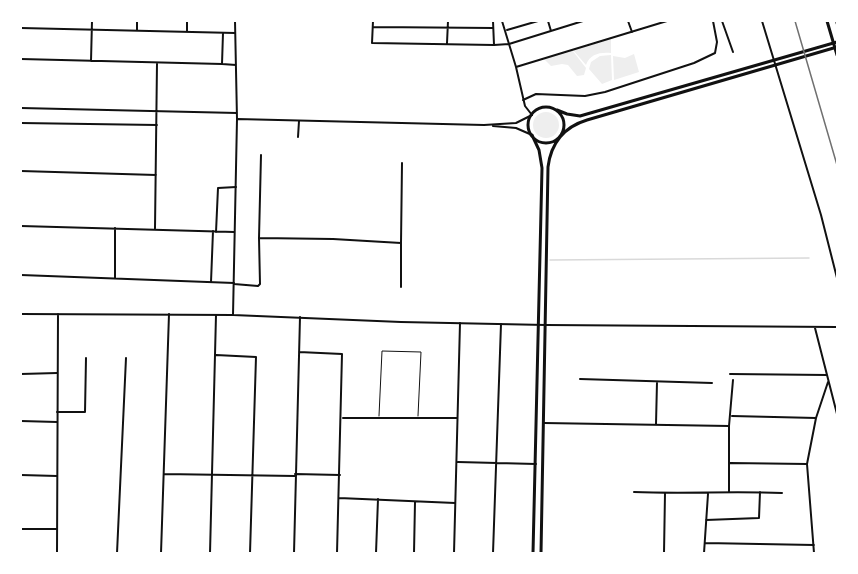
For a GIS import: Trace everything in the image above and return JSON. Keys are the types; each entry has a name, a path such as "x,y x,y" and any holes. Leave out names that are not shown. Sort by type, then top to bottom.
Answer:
{"main road":[{"path":"827,21 837,55"},
{"path":"533,553 542,162 529,124 532,115 548,107 580,116 837,42"},
{"path":"532,135 537,140 553,141 573,125 587,120 837,47"},
{"path":"541,553 548,161 561,135 564,122 557,110"}],"street":[{"path":"91,61 92,21"},
{"path":"137,21 137,30"},
{"path":"187,21 187,32"},
{"path":"233,315 237,119 235,21"},
{"path":"373,21 372,43 494,45 509,44 583,21"},
{"path":"447,43 448,21"},
{"path":"493,21 494,45"},
{"path":"484,125 516,123 532,115 523,100 502,21"},
{"path":"506,31 538,21"},
{"path":"548,21 551,31"},
{"path":"628,21 632,32"},
{"path":"516,67 632,32 657,22 667,21"},
{"path":"523,100 536,94 585,96 605,92 694,63 715,53 717,42 713,21"},
{"path":"722,21 733,52"},
{"path":"762,21 821,215 837,279"},
{"path":"373,27 493,28"},
{"path":"21,28 235,33"},
{"path":"222,64 223,33"},
{"path":"21,58 236,65"},
{"path":"155,228 157,63"},
{"path":"21,108 237,113"},
{"path":"237,119 484,125 516,128 532,135"},
{"path":"298,138 299,121"},
{"path":"21,123 157,125"},
{"path":"21,275 234,283 258,286 260,284 261,155"},
{"path":"401,287 402,163"},
{"path":"21,171 156,175"},
{"path":"211,282 218,188 236,187"},
{"path":"21,226 235,232"},
{"path":"115,278 116,228"},
{"path":"259,238 401,243"},
{"path":"21,314 233,315 539,325 837,327"},
{"path":"57,553 58,314"},
{"path":"161,553 169,314"},
{"path":"210,553 216,315"},
{"path":"294,553 300,317"},
{"path":"454,553 460,323"},
{"path":"494,553 501,324"},
{"path":"815,328 837,414"},
{"path":"299,352 342,354 337,553"},
{"path":"216,355 256,357 250,553"},
{"path":"57,412 86,412 86,358"},
{"path":"117,553 126,358"},
{"path":"21,374 57,373"},
{"path":"730,374 826,375"},
{"path":"580,379 712,383"},
{"path":"729,492 729,426 733,380"},
{"path":"656,424 657,382"},
{"path":"814,553 807,464 816,418 828,382"},
{"path":"731,416 816,418"},
{"path":"342,418 457,418"},
{"path":"21,421 57,422"},
{"path":"544,423 729,426"},
{"path":"456,462 536,464"},
{"path":"730,463 807,464"},
{"path":"164,474 340,475"},
{"path":"21,475 57,476"},
{"path":"634,492 782,493"},
{"path":"706,520 759,518 760,492"},
{"path":"664,553 665,493"},
{"path":"704,553 708,494"},
{"path":"339,498 455,503"},
{"path":"376,553 378,500"},
{"path":"414,553 415,501"},
{"path":"21,529 57,529"},
{"path":"705,543 814,544"}],"lane":[{"path":"379,418 382,351 421,352 418,418"}],"shaded area":[{"path":"611,37 611,53 596,54 586,65 573,50"},
{"path":"572,50 586,68 584,75 577,76 568,65 551,66 544,59"},
{"path":"634,54 639,72 614,80 613,56 625,58"},
{"path":"611,55 612,80 602,84 589,69 591,62 600,56"},
{"path":"546,112 555,116 559,125 555,134 546,138 537,134 533,125 537,116"}],"waterway":[{"path":"550,260 809,258"}],"railway":[{"path":"795,21 837,165"}]}
